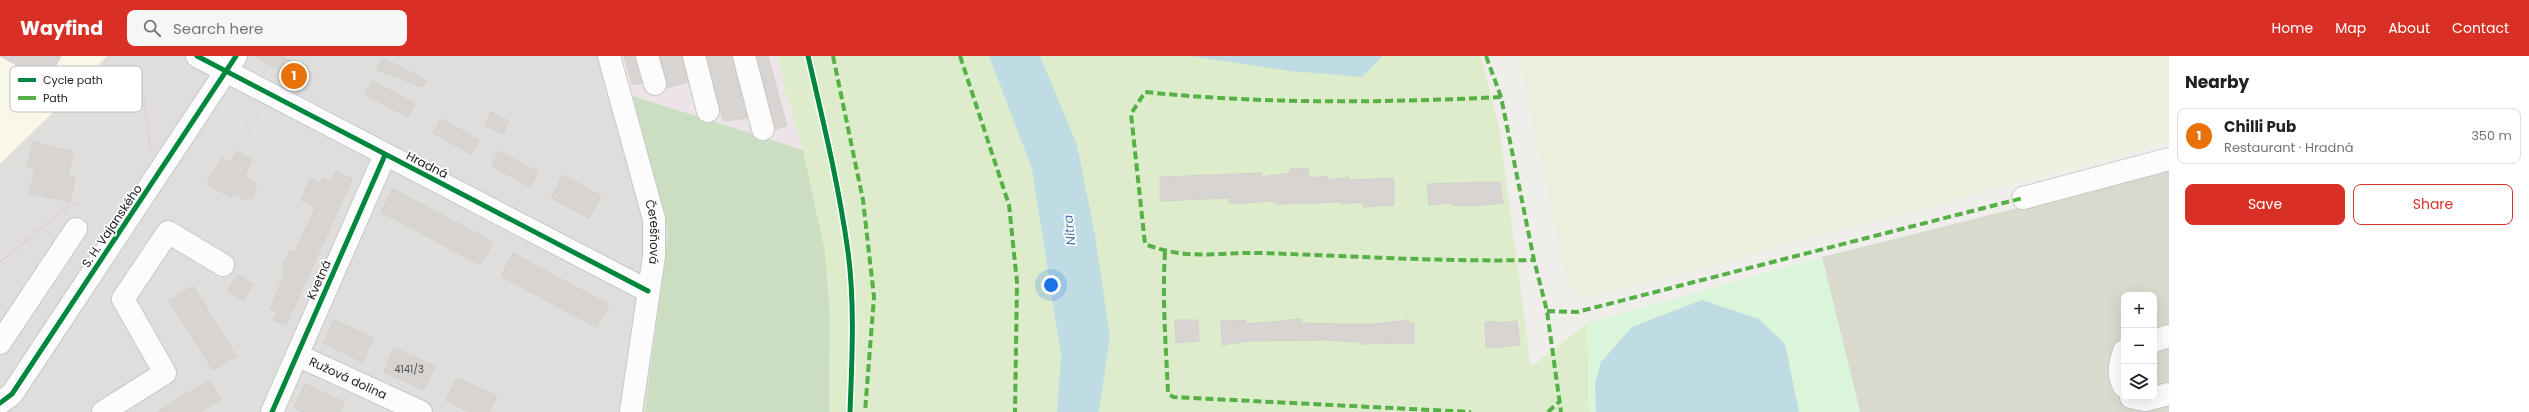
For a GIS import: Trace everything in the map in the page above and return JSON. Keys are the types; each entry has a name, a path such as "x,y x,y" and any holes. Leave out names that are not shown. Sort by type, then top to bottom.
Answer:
{"street":[{"name":"Hradná","path":"197,56 232,64 385,155 648,291"},
{"name":"Čerešňová","path":"609,56 654,219 654,256 632,412"},
{"path":"647,56 655,84"},
{"path":"694,56 708,111"},
{"path":"744,56 763,129"},
{"name":"S. H. Vajanského","path":"0,403 12,394 232,64"},
{"name":"Kvetná","path":"272,412 385,155"},
{"path":"2024,198 2169,160"},
{"path":"0,343 76,229"},
{"path":"103,412 165,373 123,299 168,232 223,265"},
{"path":"2157,339 2169,336"},
{"name":"Ružová dolina","path":"297,355 421,412"},
{"path":"2121,359 2121,381"},
{"path":"2157,397 2169,394"}],"path":[{"path":"142,90 151,155"},
{"path":"0,262 66,208 78,202"}],"shaded area":[{"path":"0,56 621,56 668,233 645,412 0,412"},
{"path":"0,56 107,56 98,66 10,66 10,112 53,112 0,164"},
{"path":"621,56 778,56 785,90 803,150 633,96"},
{"path":"234,94 256,105 238,133 213,120 226,97"},
{"path":"265,108 307,133 289,165 247,140"},
{"path":"2169,170 2169,412 1860,412 1822,257"}],"green space":[{"path":"778,56 989,56 1032,169 1061,355 1057,412 829,412 830,316 825,252 803,150 785,90"},
{"path":"1040,56 1481,56 1499,127 1531,367 1587,323 1589,412 1099,412 1110,337"},
{"path":"1518,56 2169,56 2169,142 1579,301 1567,282"},
{"path":"633,96 803,150 825,252 830,316 829,412 645,412 668,233"},
{"path":"1822,257 1860,412 1589,412 1587,323"}],"water":[{"name":"Nitra","path":"989,56 1040,56 1077,145 1095,235 1110,337 1099,412 1057,412 1061,355 1032,169"},
{"path":"1190,56 1383,56 1362,77 1291,71"},
{"path":"1702,300 1759,319 1785,344 1799,412 1596,412 1595,384 1601,362 1632,327"}],"building":[{"path":"0,56 61,56 56,66 18,66"},
{"path":"254,56 281,56 300,66 294,78"},
{"path":"624,56 635,56 642,83 632,85"},
{"path":"660,56 682,56 688,82 667,88 667,81"},
{"path":"707,56 732,56 747,118 723,121"},
{"path":"757,56 768,56 787,126 775,129"},
{"path":"383,58 426,80 423,87 377,70"},
{"path":"372,81 415,104 408,117 365,94"},
{"path":"491,112 509,121 503,134 485,125"},
{"path":"441,119 479,140 471,154 433,133"},
{"path":"33,142 73,152 68,176 75,177 70,202 29,193 35,169 27,167"},
{"path":"237,151 252,160 244,177 255,183 253,187 257,189 251,199 247,197 245,200 234,194 231,198 207,183 222,158 230,163"},
{"path":"499,151 538,172 530,187 492,166"},
{"path":"1308,168 1309,178 1328,176 1328,180 1349,177 1349,180 1394,178 1394,205 1363,207 1363,202 1342,204 1342,202 1276,204 1275,201 1229,204 1229,198 1160,201 1160,177 1261,173 1261,177 1290,173 1290,169"},
{"path":"336,171 352,179 286,325 273,320 277,312 270,309 285,274 282,272 285,266 283,265 290,250 295,252 316,207 301,200 311,178 320,183 323,178 331,181"},
{"path":"563,175 601,196 589,218 551,198"},
{"path":"1500,183 1503,203 1474,206 1451,205 1451,203 1429,205 1427,184"},
{"path":"393,189 493,242 481,265 381,212"},
{"path":"513,253 609,305 596,327 501,276"},
{"path":"238,275 253,284 243,300 228,291"},
{"path":"193,286 236,356 213,370 169,301"},
{"path":"1301,319 1301,323 1339,324 1376,324 1408,320 1408,323 1414,323 1414,343 1360,344 1359,342 1328,340 1248,341 1222,345 1221,321 1246,320 1246,324"},
{"path":"334,320 373,338 363,362 323,343"},
{"path":"1175,320 1198,320 1199,341 1176,343"},
{"path":"1497,321 1497,323 1517,321 1520,345 1486,348 1485,322"},
{"path":"394,348 435,366 424,390 384,372"},
{"path":"457,378 497,396 489,412 471,412 446,401"},
{"path":"209,380 221,399 200,412 157,412"},
{"path":"305,384 344,402 340,412 304,412 294,407"}],"marked path":[{"path":"833,56 863,200 874,297 865,412"},
{"path":"960,56 1009,205 1017,282 1015,412"},
{"path":"1486,56 1501,97 1534,260 1547,311 1561,412"},
{"path":"1501,97 1323,101 1234,99 1145,92 1131,114 1145,244 1161,249 1189,254 1261,253 1432,259 1534,260"},
{"path":"1547,311 1577,312 2023,198"},
{"path":"1165,252 1164,305 1168,393 1173,397 1471,412"},
{"path":"1548,412 1560,401"}],"cycle path":[{"path":"197,56 648,291"},
{"path":"0,403 12,394 236,56"},
{"path":"808,56 825,129 848,252 852,291 850,412"},
{"path":"272,412 385,155"}],"place":[{"name":"Chilli Pub","path":"294,76"}]}
